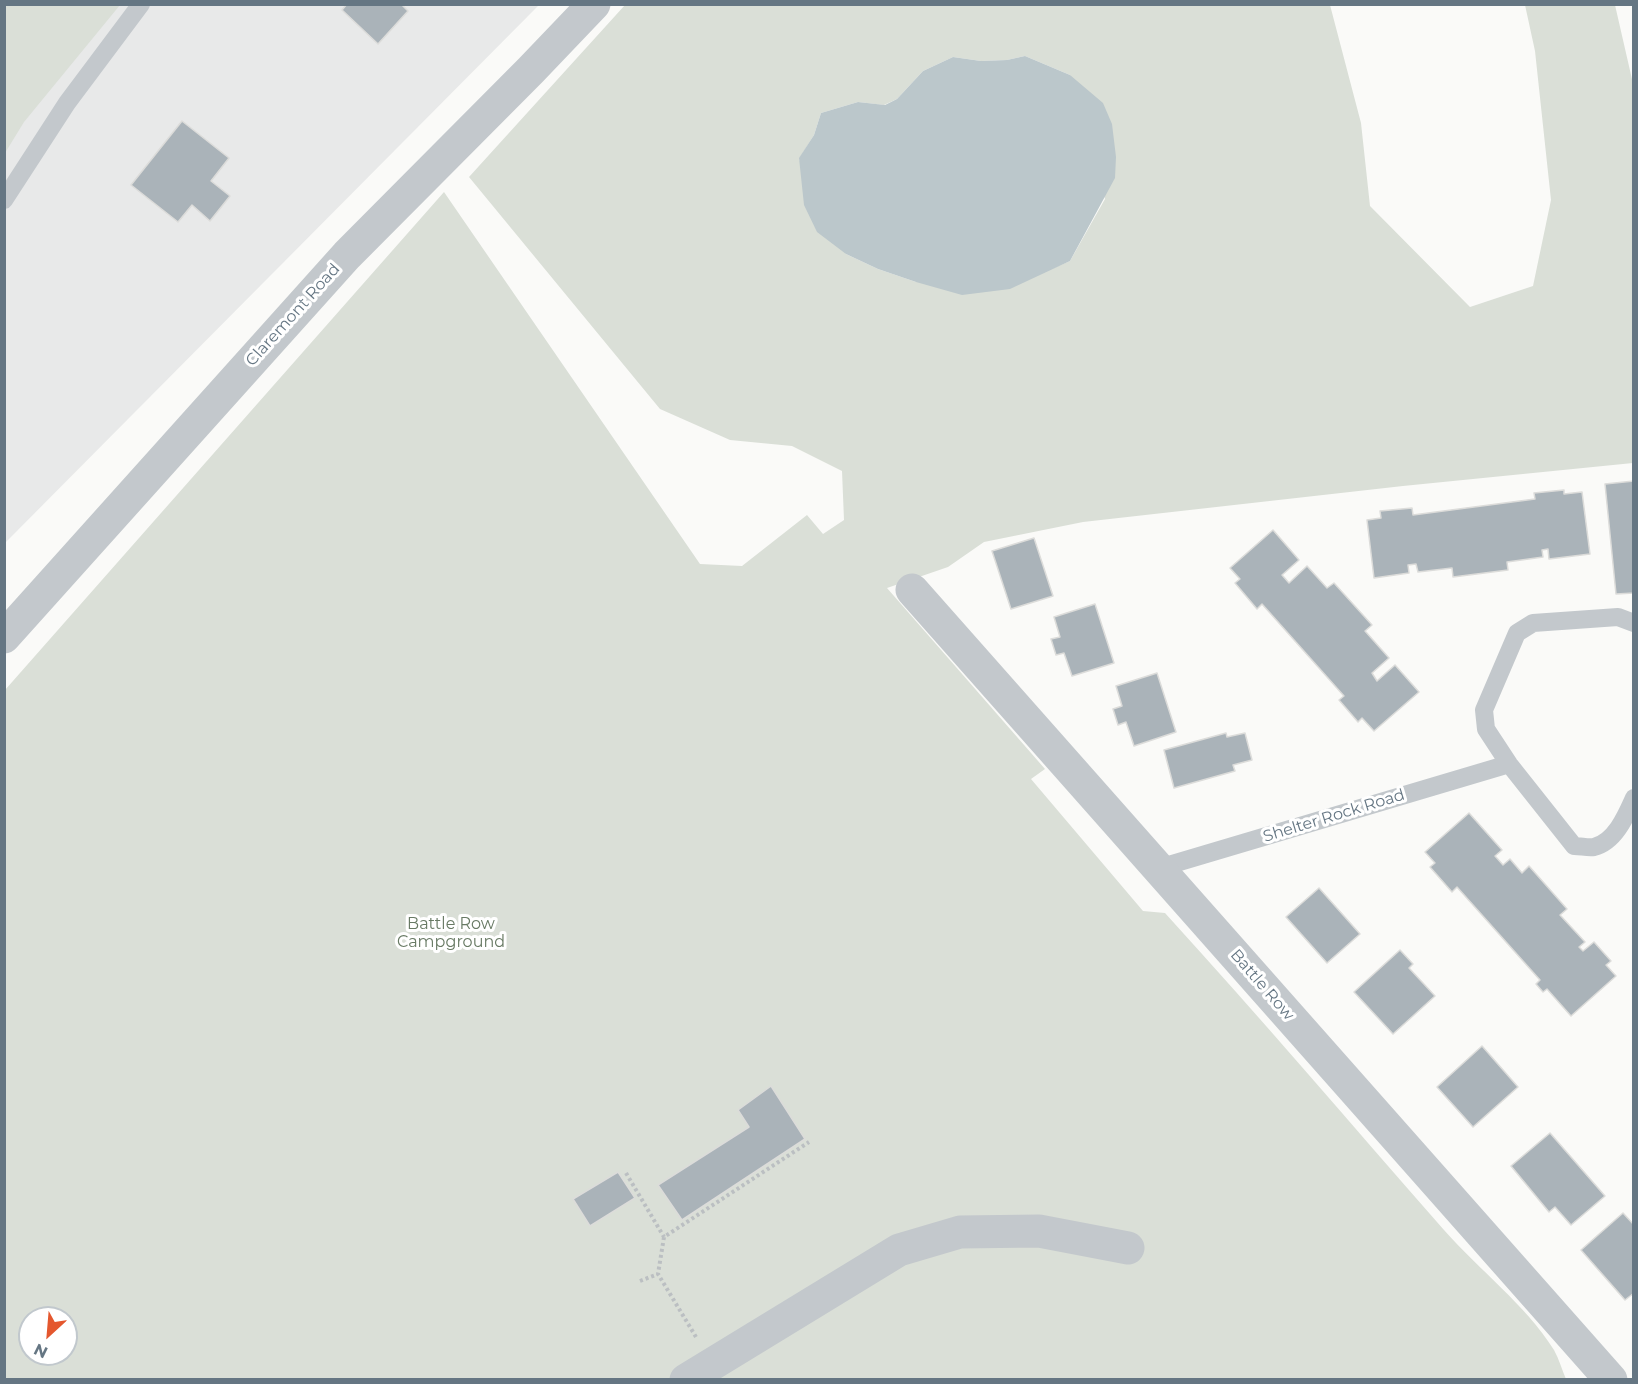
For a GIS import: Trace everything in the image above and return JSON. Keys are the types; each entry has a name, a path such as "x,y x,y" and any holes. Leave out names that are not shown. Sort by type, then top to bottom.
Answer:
{"street":[{"name":"Claremont Road","path":"4,637 347,255 594,4"},
{"name":"Battle Row","path":"912,590 1611,1380"},
{"path":"699,1372 899,1250 960,1232 1039,1231 1128,1248"}],"lane":[{"path":"4,200 68,103 141,4"},
{"path":"1634,623 1618,617 1533,623 1517,633 1484,710 1486,729 1509,764 1574,846 1593,847 1607,842 1625,817 1634,798"},
{"name":"Shelter Rock Road","path":"1159,868 1509,764"}],"path":[{"path":"664,1237 809,1142"},
{"path":"626,1173 664,1237 658,1274 699,1372"},
{"path":"640,1281 658,1274"}],"shaded area":[{"path":"5,5 539,5 5,543"},
{"path":"1025,56 1070,75 1103,103 1112,124 1116,157 1115,178 1070,261 1010,289 962,295 878,269 846,254 817,232 804,205 799,158 814,135 821,113 858,102 885,105 897,99 923,71 953,57 981,61 1007,60"}],"green space":[{"path":"5,4 120,5 24,122 5,153"},
{"name":"Battle Row Campground","path":"625,5 1330,5 1361,123 1370,206 1470,307 1533,286 1551,200 1535,51 1525,5 1615,5 1634,88 1633,463 1083,522 984,542 948,567 887,588 1045,769 1031,779 1143,911 1165,913 1444,1230 1530,1318 1554,1350 1566,1379 5,1380 5,690 444,192 700,564 742,566 807,515 823,534 844,520 842,471 792,446 730,440 660,409 469,177","holes":["1025,56 1070,75 1105,199 1070,261 1042,273 916,282 878,269 846,254 799,159 814,135 821,113 858,102 884,105 897,99 923,71 953,57 981,61 1007,60"]}],"building":[{"path":"347,4 401,4 408,11 378,44 342,10"},
{"path":"182,121 229,158 211,181 230,196 210,221 192,205 178,222 131,185"},
{"path":"1634,481 1634,593 1616,594 1605,484"},
{"path":"1564,490 1564,494 1582,492 1590,554 1549,559 1548,549 1542,550 1543,557 1507,562 1508,570 1453,577 1452,568 1418,572 1416,564 1408,565 1409,573 1374,578 1367,520 1381,518 1380,511 1412,508 1413,515 1535,499 1534,493"},
{"path":"1273,530 1299,560 1282,575 1289,583 1307,566 1327,588 1334,583 1372,625 1365,631 1389,658 1372,673 1377,681 1395,665 1419,692 1374,731 1362,718 1358,722 1339,700 1344,696 1262,604 1257,609 1235,583 1240,579 1230,568"},
{"path":"1034,538 1053,596 1011,609 992,551"},
{"path":"1095,604 1114,663 1072,676 1064,653 1056,655 1051,639 1060,637 1054,617"},
{"path":"1157,673 1176,732 1134,746 1126,722 1118,725 1113,709 1122,706 1116,686"},
{"path":"1226,733 1227,737 1245,733 1252,760 1233,765 1235,771 1174,788 1164,750"},
{"path":"1469,813 1502,850 1495,856 1503,865 1510,859 1522,873 1529,866 1567,909 1560,915 1585,942 1579,947 1583,951 1594,942 1611,961 1606,965 1616,976 1571,1016 1547,989 1543,992 1536,984 1540,980 1457,887 1452,892 1430,867 1435,863 1425,852"},
{"path":"1319,888 1360,934 1327,963 1286,917"},
{"path":"1400,950 1413,964 1409,968 1435,996 1393,1034 1354,992"},
{"path":"1482,1046 1518,1087 1473,1127 1437,1087"},
{"path":"771,1086 805,1139 682,1220 658,1185 749,1127 738,1110"},
{"path":"1550,1133 1605,1196 1571,1225 1555,1207 1549,1212 1511,1166"},
{"path":"618,1172 635,1198 590,1226 573,1199"},
{"path":"1623,1213 1634,1225 1634,1293 1625,1300 1581,1250"}]}
